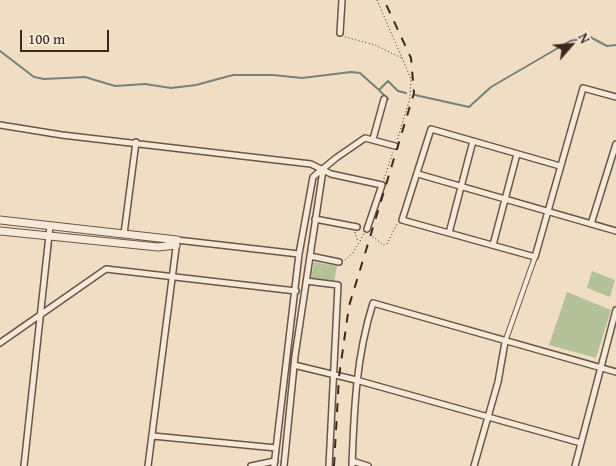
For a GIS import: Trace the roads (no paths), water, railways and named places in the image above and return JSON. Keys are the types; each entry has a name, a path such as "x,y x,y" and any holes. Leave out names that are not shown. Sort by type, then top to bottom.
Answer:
{"street":[{"path":"340,33 342,0"},
{"path":"474,466 489,418 505,342 535,257 583,88 616,97"},
{"path":"372,139 384,99"},
{"path":"0,125 62,135 293,161 311,164 331,174 382,184 367,229"},
{"path":"535,257 402,220 431,129 560,166"},
{"path":"251,466 275,464 299,254 313,177 365,138 395,146"},
{"path":"449,233 473,141"},
{"path":"124,234 136,142"},
{"path":"591,224 616,144"},
{"path":"494,245 517,154"},
{"path":"284,466 294,365 323,170"},
{"path":"418,174 616,231"},
{"path":"316,219 356,226"},
{"path":"0,220 124,234 176,243 299,254"},
{"path":"24,466 43,313 50,226"},
{"path":"0,231 158,247 176,243"},
{"path":"148,466 174,276 176,243"},
{"path":"310,256 339,262"},
{"path":"0,343 106,269 296,291"},
{"path":"306,282 338,285 329,466"},
{"path":"368,466 352,464 356,380 363,334 373,303 616,372"},
{"path":"574,466 616,310"},
{"path":"294,365 334,374 581,443"},
{"path":"153,436 276,448"}],"waterway":[{"path":"415,95 469,107 491,87 570,41 590,37 607,46 616,45"},
{"path":"0,51 34,77 44,79 85,77 115,86 145,84 171,88 196,85 233,75 273,75 302,78 351,72 360,73 379,90 388,81 398,91 406,93"},
{"path":"379,90 388,99"}],"railway":[{"path":"334,466 339,377 349,306 414,93 411,58 384,0"}]}
